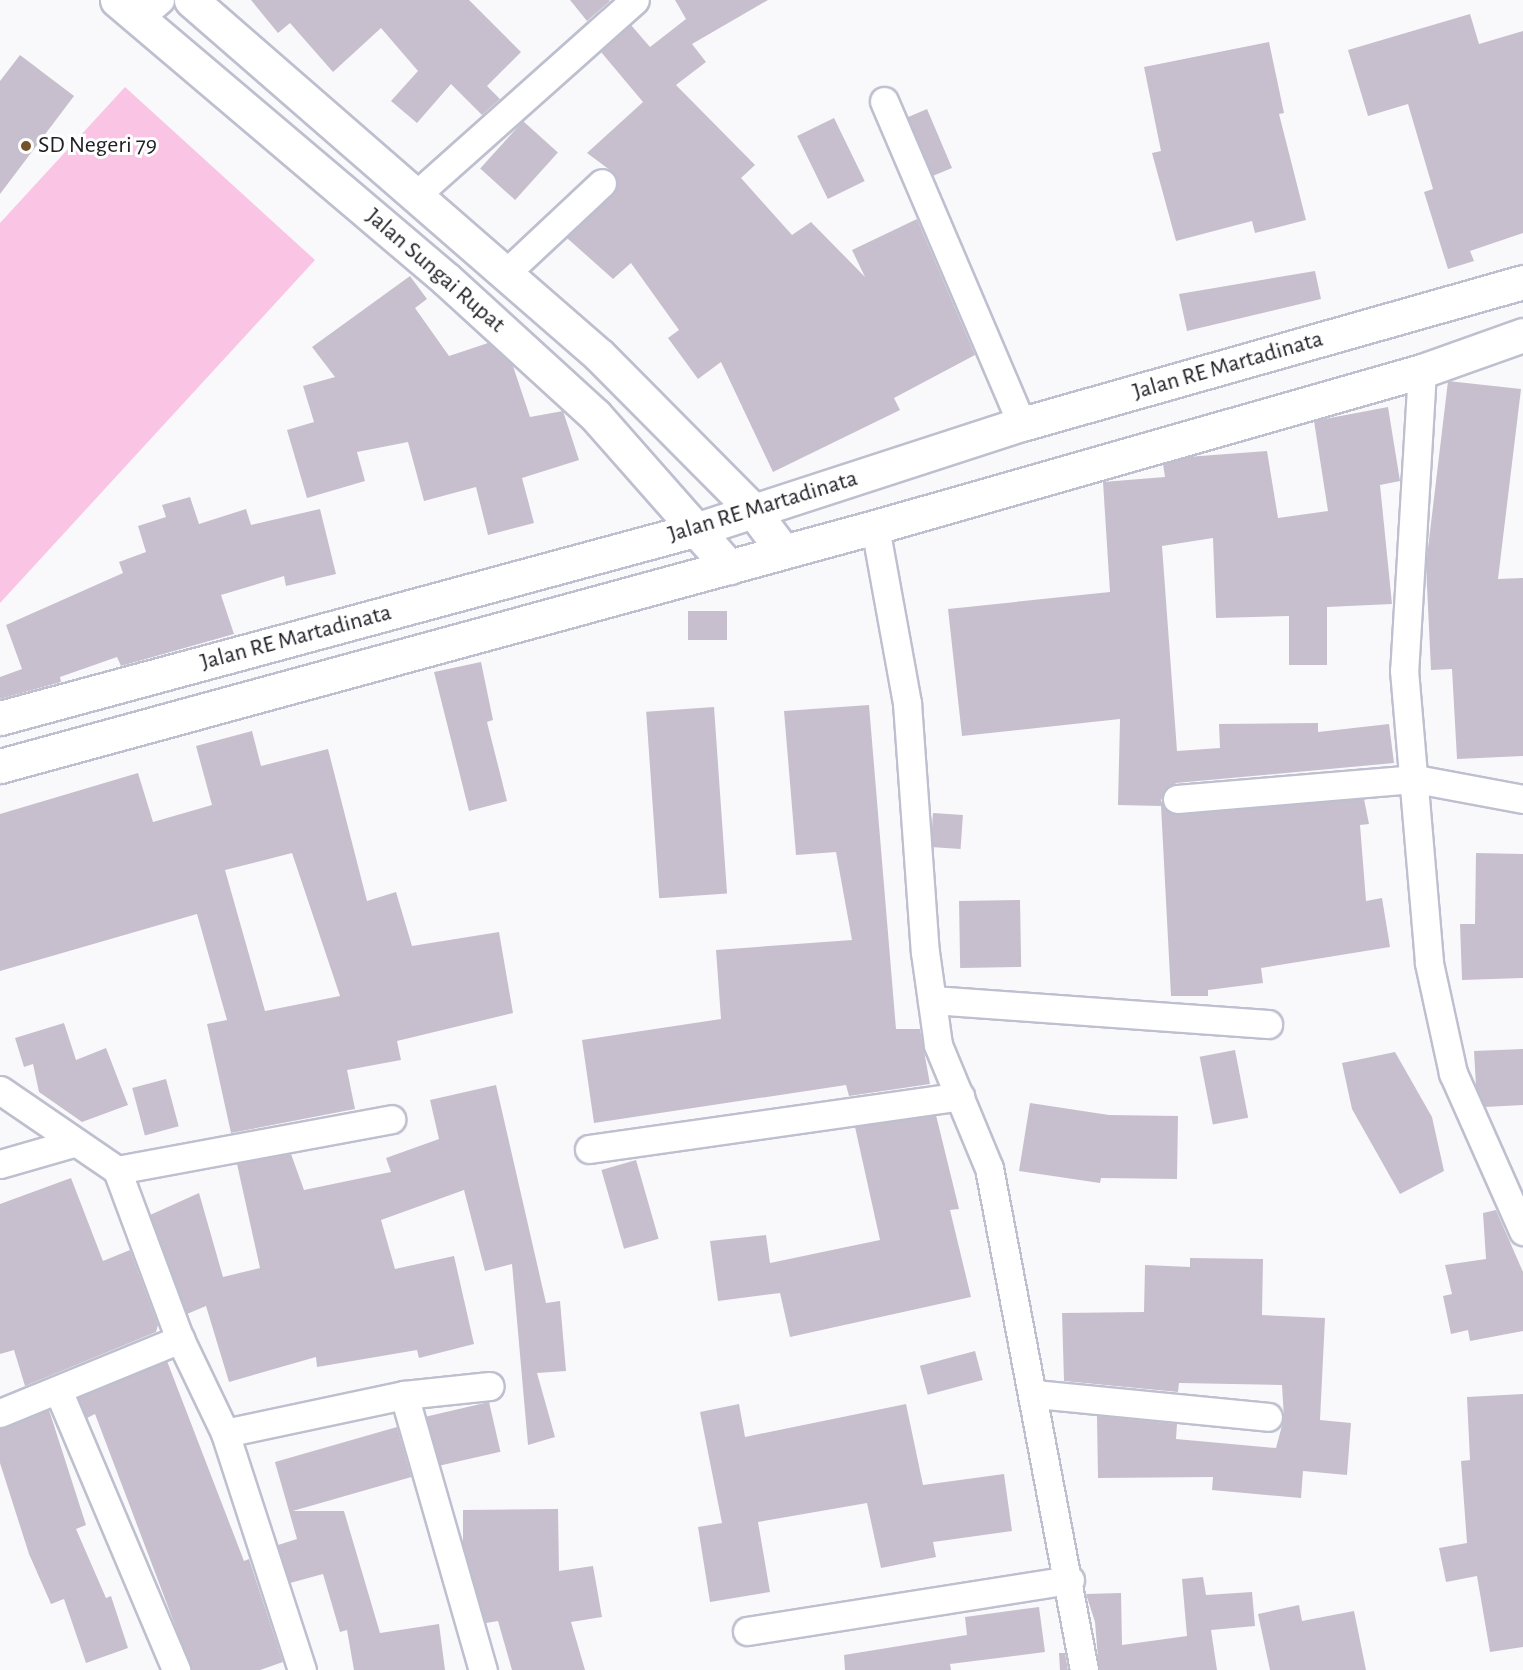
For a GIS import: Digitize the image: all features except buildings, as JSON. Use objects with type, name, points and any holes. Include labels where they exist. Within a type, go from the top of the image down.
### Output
[{"type":"main road","name":"Jalan Sungai Rupat","points":[[191,0],[507,272],[751,508],[783,550]]},
{"type":"main road","name":"Jalan Sungai Rupat","points":[[139,6],[455,287],[595,415],[698,529],[729,567]]},
{"type":"main road","name":"Jalan RE Martadinata","points":[[0,718],[698,529],[751,508],[1022,424],[1523,282]]},
{"type":"main road","name":"Jalan RE Martadinata","points":[[0,766],[729,567],[783,550],[875,527],[1422,371],[1523,335]]},
{"type":"street","points":[[416,195],[635,0]]},
{"type":"street","points":[[884,101],[1022,424]]},
{"type":"street","points":[[507,272],[602,183]]},
{"type":"street","points":[[1422,371],[1404,645],[1429,963],[1453,1073],[1523,1231]]},
{"type":"street","points":[[875,527],[907,703],[932,1000],[938,1045],[989,1168],[1035,1394],[1070,1580],[1084,1670]]},
{"type":"street","points":[[1177,799],[1416,779],[1523,799]]},
{"type":"street","points":[[932,1000],[1268,1024]]},
{"type":"street","points":[[0,1089],[74,1143],[117,1170],[180,1339],[225,1433],[302,1670]]},
{"type":"street","points":[[589,1149],[960,1096]]},
{"type":"street","points":[[117,1170],[392,1119]]},
{"type":"street","points":[[0,1164],[74,1143]]},
{"type":"street","points":[[0,1413],[180,1339]]},
{"type":"street","points":[[225,1433],[404,1395],[490,1386]]},
{"type":"street","points":[[58,1390],[176,1670]]},
{"type":"street","points":[[1035,1394],[1268,1417]]},
{"type":"street","points":[[404,1395],[483,1670]]},
{"type":"street","points":[[747,1631],[1070,1580]]},
{"type":"shaded area","points":[[125,87],[315,260],[0,603],[0,223]]},
{"type":"place","name":"SD Negeri 79","points":[[26,146]]}]
